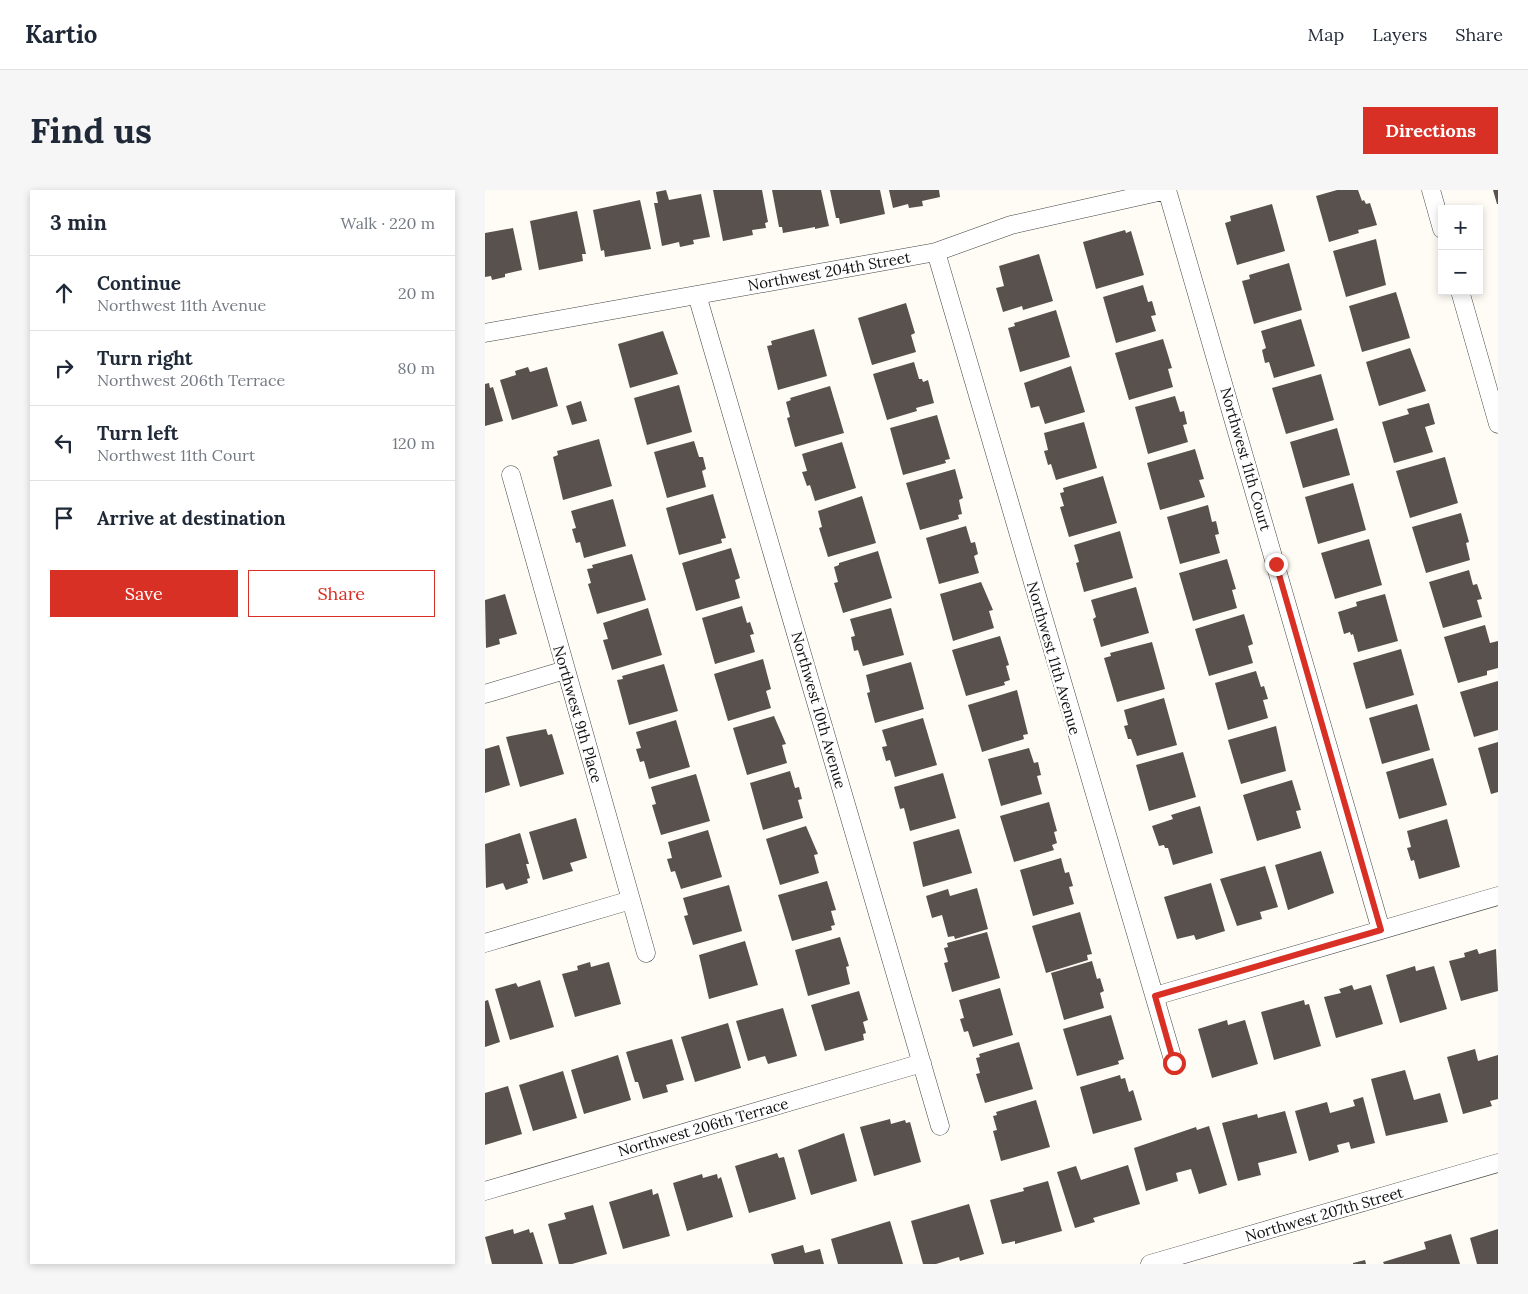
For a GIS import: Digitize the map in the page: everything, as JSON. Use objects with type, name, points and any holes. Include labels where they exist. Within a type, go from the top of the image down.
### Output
[{"type":"street","name":"Northwest 204th Street","points":[[485,333],[936,252],[1011,225],[1167,190]]},
{"type":"street","name":"Northwest 11th Court","points":[[1167,190],[1381,930]]},
{"type":"street","points":[[1431,190],[1438,215]]},
{"type":"street","name":"Northwest 11th Avenue","points":[[936,252],[1174,1063]]},
{"type":"street","name":"Northwest 10th Avenue","points":[[697,295],[922,1062],[939,1126]]},
{"type":"street","points":[[1461,295],[1498,424]]},
{"type":"street","name":"Northwest 9th Place","points":[[511,475],[646,953]]},
{"type":"street","points":[[485,694],[565,670]]},
{"type":"street","points":[[1155,996],[1498,896]]},
{"type":"street","points":[[485,942],[631,900]]},
{"type":"street","name":"Northwest 206th Terrace","points":[[485,1191],[922,1062]]},
{"type":"street","name":"Northwest 207th Street","points":[[1150,1264],[1498,1163]]},
{"type":"building","points":[[666,190],[669,200],[701,194],[710,237],[693,240],[694,244],[680,247],[679,242],[662,246],[654,203],[658,203],[656,192]]},
{"type":"building","points":[[713,190],[762,190],[768,222],[765,223],[766,228],[752,230],[753,235],[723,241]]},
{"type":"building","points":[[772,190],[821,190],[829,226],[783,233],[782,227],[779,227]]},
{"type":"building","points":[[830,190],[880,190],[885,214],[840,224],[839,218],[836,218]]},
{"type":"building","points":[[889,190],[939,190],[940,197],[922,201],[923,206],[909,208],[908,204],[893,208]]},
{"type":"building","points":[[1337,190],[1358,190],[1362,201],[1364,200],[1366,204],[1370,203],[1377,225],[1358,230],[1359,233],[1329,242],[1316,196]]},
{"type":"building","points":[[1493,190],[1498,190],[1498,204],[1497,204]]},
{"type":"building","points":[[640,200],[651,249],[605,257],[604,250],[601,251],[593,210]]},
{"type":"building","points":[[1272,204],[1285,251],[1237,265],[1225,223],[1231,221],[1230,216]]},
{"type":"building","points":[[577,211],[586,254],[582,254],[583,261],[539,270],[530,221]]},
{"type":"building","points":[[513,228],[522,270],[505,274],[505,277],[492,280],[491,276],[485,277],[485,233]]},
{"type":"building","points":[[1125,230],[1126,233],[1131,231],[1144,275],[1096,289],[1083,242]]},
{"type":"building","points":[[1376,239],[1386,285],[1346,297],[1333,251]]},
{"type":"building","points":[[1039,254],[1053,301],[1023,310],[1022,306],[1003,312],[996,288],[1004,286],[999,266]]},
{"type":"building","points":[[1289,263],[1302,310],[1254,324],[1242,281],[1250,279],[1249,275]]},
{"type":"building","points":[[1143,285],[1148,302],[1152,301],[1156,315],[1151,316],[1156,331],[1116,343],[1103,297]]},
{"type":"building","points":[[1396,292],[1410,338],[1362,352],[1349,306]]},
{"type":"building","points":[[906,303],[915,333],[911,335],[916,352],[872,365],[858,318]]},
{"type":"building","points":[[1056,310],[1070,357],[1020,372],[1008,328],[1015,326],[1014,323]]},
{"type":"building","points":[[1301,319],[1315,366],[1274,378],[1269,362],[1265,363],[1262,350],[1266,348],[1261,331]]},
{"type":"building","points":[[814,329],[827,376],[778,390],[767,346],[772,345],[771,341]]},
{"type":"building","points":[[663,331],[678,374],[630,388],[618,344]]},
{"type":"building","points":[[1163,339],[1172,368],[1168,369],[1173,387],[1129,400],[1115,353]]},
{"type":"building","points":[[1410,348],[1426,391],[1379,406],[1366,362]]},
{"type":"building","points":[[914,362],[919,379],[922,379],[923,382],[928,380],[934,403],[916,408],[917,411],[887,420],[873,374]]},
{"type":"building","points":[[1071,366],[1085,412],[1045,424],[1039,406],[1031,408],[1024,383]]},
{"type":"building","points":[[528,367],[530,372],[547,367],[558,406],[512,420],[500,380],[516,375],[515,371]]},
{"type":"building","points":[[1321,374],[1334,420],[1286,434],[1272,388]]},
{"type":"building","points":[[489,383],[490,388],[493,387],[503,421],[485,426],[485,384]]},
{"type":"building","points":[[679,385],[692,432],[647,445],[634,398]]},
{"type":"building","points":[[830,386],[844,433],[795,447],[787,418],[790,417],[786,402],[791,400],[790,398]]},
{"type":"building","points":[[1175,396],[1180,412],[1184,411],[1187,424],[1183,425],[1188,442],[1148,454],[1135,407]]},
{"type":"building","points":[[581,401],[587,421],[572,425],[566,406]]},
{"type":"building","points":[[1429,403],[1435,424],[1425,427],[1433,452],[1394,463],[1382,422],[1409,414],[1407,409]]},
{"type":"building","points":[[937,415],[950,459],[945,460],[946,463],[903,475],[890,428]]},
{"type":"building","points":[[1084,422],[1097,468],[1056,480],[1051,464],[1048,465],[1044,451],[1048,450],[1044,433]]},
{"type":"building","points":[[1337,428],[1350,475],[1303,488],[1290,442]]},
{"type":"building","points":[[599,439],[612,486],[563,500],[553,457],[558,455],[557,451]]},
{"type":"building","points":[[694,441],[699,457],[703,457],[706,469],[702,471],[706,487],[667,498],[654,452]]},
{"type":"building","points":[[842,442],[856,488],[815,501],[810,485],[807,486],[802,472],[807,471],[802,454]]},
{"type":"building","points":[[1195,449],[1204,479],[1199,480],[1205,497],[1160,510],[1147,463]]},
{"type":"building","points":[[1445,457],[1458,503],[1410,518],[1396,471]]},
{"type":"building","points":[[955,469],[963,498],[959,500],[962,514],[958,515],[959,519],[920,530],[906,483]]},
{"type":"building","points":[[1103,476],[1117,523],[1069,537],[1060,507],[1064,506],[1060,493],[1064,492],[1063,488]]},
{"type":"building","points":[[1353,483],[1366,530],[1318,544],[1305,497]]},
{"type":"building","points":[[713,494],[726,538],[721,539],[722,543],[679,555],[666,508]]},
{"type":"building","points":[[862,496],[876,543],[828,557],[819,528],[822,527],[818,511]]},
{"type":"building","points":[[613,499],[626,546],[584,558],[580,542],[576,543],[572,529],[576,528],[571,511]]},
{"type":"building","points":[[1208,505],[1212,522],[1216,521],[1219,534],[1215,535],[1220,553],[1180,564],[1167,517]]},
{"type":"building","points":[[1461,513],[1469,542],[1466,543],[1470,560],[1426,573],[1412,527]]},
{"type":"building","points":[[966,526],[971,543],[975,542],[978,554],[974,556],[979,573],[939,584],[926,538]]},
{"type":"building","points":[[1120,531],[1133,578],[1084,592],[1076,563],[1079,562],[1074,545]]},
{"type":"building","points":[[1369,539],[1382,585],[1335,599],[1321,553]]},
{"type":"building","points":[[731,548],[740,578],[735,580],[740,598],[696,611],[682,563]]},
{"type":"building","points":[[878,551],[892,598],[843,613],[834,583],[838,582],[834,567],[839,565],[839,563]]},
{"type":"building","points":[[632,554],[646,600],[597,614],[588,584],[591,583],[587,569],[593,568],[592,565]]},
{"type":"building","points":[[1227,559],[1236,589],[1232,590],[1237,608],[1193,621],[1179,573]]},
{"type":"building","points":[[1469,570],[1473,585],[1477,584],[1482,599],[1477,600],[1482,617],[1443,628],[1429,582]]},
{"type":"building","points":[[981,582],[993,610],[989,611],[994,628],[953,641],[940,594]]},
{"type":"building","points":[[1136,587],[1149,633],[1101,647],[1093,619],[1096,617],[1091,600]]},
{"type":"building","points":[[505,594],[517,634],[499,639],[500,644],[486,648],[485,600]]},
{"type":"building","points":[[1385,594],[1398,641],[1358,652],[1353,634],[1351,635],[1350,632],[1344,634],[1338,612],[1357,606],[1356,602]]},
{"type":"building","points":[[742,606],[747,623],[750,622],[754,634],[750,635],[755,652],[715,664],[702,618]]},
{"type":"building","points":[[648,608],[662,655],[612,670],[603,640],[608,639],[603,623]]},
{"type":"building","points":[[891,608],[904,655],[863,666],[858,650],[854,651],[851,637],[855,636],[850,619]]},
{"type":"building","points":[[1244,614],[1253,644],[1248,646],[1253,663],[1209,676],[1195,629]]},
{"type":"building","points":[[1485,625],[1490,643],[1498,641],[1498,668],[1487,671],[1487,675],[1458,683],[1444,637]]},
{"type":"building","points":[[1000,636],[1009,665],[1006,666],[1010,680],[1004,682],[1005,685],[966,696],[952,650]]},
{"type":"building","points":[[1152,642],[1165,689],[1117,702],[1104,658],[1111,656],[1110,653]]},
{"type":"building","points":[[1401,649],[1414,695],[1366,709],[1353,663]]},
{"type":"building","points":[[763,659],[771,689],[766,691],[771,708],[728,721],[714,674]]},
{"type":"building","points":[[911,662],[924,709],[875,723],[867,693],[870,692],[866,675]]},
{"type":"building","points":[[664,664],[678,711],[629,725],[617,680],[623,679],[622,676]]},
{"type":"building","points":[[1256,671],[1261,687],[1264,686],[1268,699],[1263,700],[1268,718],[1228,730],[1215,683]]},
{"type":"building","points":[[1498,681],[1498,730],[1474,737],[1460,692]]},
{"type":"building","points":[[1017,690],[1028,734],[1023,735],[1024,739],[982,752],[968,705]]},
{"type":"building","points":[[1164,698],[1177,745],[1137,756],[1124,726],[1128,725],[1124,710]]},
{"type":"building","points":[[1417,704],[1430,750],[1382,764],[1369,718]]},
{"type":"building","points":[[774,716],[786,744],[782,745],[787,763],[747,775],[733,728]]},
{"type":"building","points":[[923,718],[937,765],[895,777],[890,760],[886,761],[882,747],[887,746],[882,730]]},
{"type":"building","points":[[676,720],[690,767],[649,779],[644,761],[640,762],[636,749],[641,748],[636,732]]},
{"type":"building","points":[[1276,726],[1286,771],[1241,784],[1228,740]]},
{"type":"building","points":[[546,729],[548,735],[552,734],[564,774],[520,787],[506,737]]},
{"type":"building","points":[[1498,742],[1498,792],[1491,794],[1478,748]]},
{"type":"building","points":[[499,745],[510,785],[485,793],[485,749]]},
{"type":"building","points":[[1029,748],[1034,763],[1038,762],[1041,775],[1037,776],[1042,794],[1001,806],[988,759]]},
{"type":"building","points":[[1183,752],[1196,797],[1149,811],[1136,765]]},
{"type":"building","points":[[1433,758],[1447,805],[1399,819],[1386,772]]},
{"type":"building","points":[[790,771],[795,788],[799,787],[802,799],[798,800],[803,818],[763,830],[750,783]]},
{"type":"building","points":[[943,773],[956,818],[910,831],[904,808],[900,809],[894,787]]},
{"type":"building","points":[[696,774],[710,821],[661,835],[652,805],[656,804],[651,787]]},
{"type":"building","points":[[1292,780],[1301,810],[1296,811],[1301,828],[1257,841],[1243,795]]},
{"type":"building","points":[[1049,802],[1057,831],[1054,832],[1057,843],[1052,845],[1054,850],[1014,862],[1000,816]]},
{"type":"building","points":[[1200,806],[1213,853],[1173,865],[1168,848],[1165,848],[1164,845],[1159,846],[1152,826],[1173,819],[1171,815]]},
{"type":"building","points":[[576,818],[587,858],[570,863],[573,871],[543,880],[529,832]]},
{"type":"building","points":[[1447,819],[1460,867],[1419,879],[1414,860],[1411,861],[1407,848],[1411,847],[1407,831]]},
{"type":"building","points":[[806,826],[818,854],[814,855],[819,873],[780,885],[766,839]]},
{"type":"building","points":[[959,829],[972,873],[923,887],[913,842]]},
{"type":"building","points":[[708,830],[722,877],[681,889],[675,871],[671,872],[667,859],[672,858],[668,842]]},
{"type":"building","points":[[520,833],[529,864],[526,864],[530,878],[527,879],[528,883],[506,890],[503,883],[486,888],[485,844]]},
{"type":"building","points":[[1321,851],[1334,893],[1288,910],[1275,865]]},
{"type":"building","points":[[1061,858],[1065,873],[1069,872],[1073,886],[1069,887],[1074,904],[1033,916],[1020,870]]},
{"type":"building","points":[[1265,866],[1278,907],[1260,912],[1262,919],[1237,926],[1220,879]]},
{"type":"building","points":[[827,881],[836,910],[831,911],[835,925],[831,926],[832,930],[792,941],[778,895]]},
{"type":"building","points":[[1211,883],[1225,931],[1196,940],[1194,935],[1177,939],[1164,897]]},
{"type":"building","points":[[729,885],[742,931],[693,945],[684,916],[688,915],[683,898]]},
{"type":"building","points":[[977,888],[988,929],[955,939],[954,936],[948,937],[942,915],[932,918],[926,896],[948,889],[950,896]]},
{"type":"building","points":[[1080,912],[1092,954],[1087,955],[1088,960],[1046,973],[1032,926]]},
{"type":"building","points":[[987,932],[1000,978],[952,992],[944,963],[948,962],[944,948],[948,947],[947,943]]},
{"type":"building","points":[[840,937],[849,966],[846,967],[850,984],[808,996],[795,950]]},
{"type":"building","points":[[745,941],[758,985],[709,999],[699,955]]},
{"type":"building","points":[[1477,949],[1479,954],[1496,949],[1498,991],[1461,1001],[1449,961],[1465,957],[1464,953]]},
{"type":"building","points":[[1092,961],[1097,979],[1100,978],[1104,991],[1100,993],[1104,1008],[1064,1020],[1051,973]]},
{"type":"building","points":[[590,962],[591,967],[609,962],[621,1004],[575,1017],[562,974],[578,970],[577,966]]},
{"type":"building","points":[[1415,966],[1416,971],[1434,966],[1447,1009],[1400,1023],[1386,975]]},
{"type":"building","points":[[540,980],[554,1027],[510,1040],[495,989],[516,983],[518,987]]},
{"type":"building","points":[[1352,985],[1354,990],[1371,985],[1383,1024],[1336,1038],[1324,997],[1341,993],[1339,989]]},
{"type":"building","points":[[1000,988],[1013,1035],[973,1047],[968,1031],[964,1032],[960,1019],[964,1018],[959,1000]]},
{"type":"building","points":[[859,991],[868,1020],[863,1022],[866,1033],[863,1034],[864,1040],[825,1051],[811,1005]]},
{"type":"building","points":[[488,1000],[500,1042],[485,1047],[485,1001]]},
{"type":"building","points":[[1304,1000],[1305,1005],[1309,1004],[1321,1046],[1274,1060],[1261,1012]]},
{"type":"building","points":[[783,1008],[797,1056],[768,1064],[765,1056],[748,1061],[736,1021]]},
{"type":"building","points":[[1111,1015],[1124,1059],[1118,1061],[1119,1064],[1077,1076],[1063,1029]]},
{"type":"building","points":[[1227,1020],[1228,1025],[1245,1020],[1258,1064],[1212,1078],[1198,1029]]},
{"type":"building","points":[[728,1023],[741,1068],[695,1082],[681,1037]]},
{"type":"building","points":[[672,1039],[684,1080],[666,1085],[668,1092],[643,1099],[638,1082],[635,1082],[626,1052]]},
{"type":"building","points":[[1019,1042],[1033,1089],[985,1103],[976,1074],[980,1073],[976,1058],[980,1057],[979,1054]]},
{"type":"building","points":[[1475,1049],[1478,1061],[1498,1055],[1498,1099],[1490,1101],[1492,1106],[1463,1114],[1447,1057]]},
{"type":"building","points":[[618,1055],[631,1100],[584,1114],[571,1070]]},
{"type":"building","points":[[1405,1070],[1414,1100],[1440,1093],[1448,1122],[1386,1136],[1371,1079]]},
{"type":"building","points":[[563,1071],[577,1118],[533,1131],[519,1085]]},
{"type":"building","points":[[1120,1075],[1121,1079],[1125,1078],[1129,1092],[1133,1090],[1142,1120],[1093,1134],[1080,1087]]},
{"type":"building","points":[[508,1086],[522,1134],[485,1145],[485,1093]]},
{"type":"building","points":[[1363,1097],[1375,1143],[1351,1149],[1349,1142],[1337,1145],[1339,1152],[1309,1161],[1295,1111],[1327,1102],[1330,1113],[1355,1106],[1353,1100]]},
{"type":"building","points":[[1036,1100],[1050,1147],[1001,1161],[993,1131],[997,1130],[993,1116],[997,1115],[996,1112]]},
{"type":"building","points":[[1285,1111],[1297,1153],[1258,1163],[1261,1175],[1238,1181],[1222,1123],[1257,1114],[1258,1118]]},
{"type":"building","points":[[890,1119],[891,1124],[905,1120],[906,1123],[910,1122],[921,1162],[874,1176],[860,1127]]},
{"type":"building","points":[[1209,1126],[1227,1185],[1199,1194],[1191,1169],[1176,1173],[1178,1181],[1146,1191],[1134,1148],[1196,1127],[1197,1130]]},
{"type":"building","points":[[844,1133],[857,1181],[811,1195],[798,1150]]},
{"type":"building","points":[[777,1153],[779,1158],[784,1157],[796,1199],[749,1213],[735,1166]]},
{"type":"building","points":[[1128,1165],[1140,1204],[1093,1218],[1095,1222],[1075,1228],[1057,1172],[1076,1166],[1081,1180]]},
{"type":"building","points":[[702,1174],[703,1178],[717,1174],[718,1179],[721,1177],[733,1217],[687,1231],[673,1183]]},
{"type":"building","points":[[1048,1181],[1062,1231],[1015,1244],[1015,1241],[1002,1244],[990,1200],[1024,1191],[1023,1188]]},
{"type":"building","points":[[652,1189],[653,1195],[658,1193],[670,1236],[623,1249],[609,1202]]},
{"type":"building","points":[[969,1204],[984,1254],[960,1261],[959,1257],[936,1264],[923,1264],[911,1221]]},
{"type":"building","points":[[593,1205],[607,1254],[572,1264],[559,1264],[548,1224],[566,1219],[564,1213]]},
{"type":"building","points":[[890,1221],[903,1264],[838,1264],[831,1239]]},
{"type":"building","points":[[513,1229],[514,1234],[529,1229],[530,1233],[533,1232],[543,1264],[492,1264],[485,1237]]},
{"type":"building","points":[[1498,1229],[1498,1264],[1477,1264],[1470,1238]]},
{"type":"building","points":[[1451,1234],[1460,1264],[1384,1264],[1383,1262],[1426,1249],[1424,1242]]},
{"type":"building","points":[[803,1245],[805,1253],[820,1249],[824,1264],[774,1264],[771,1254]]},
{"type":"building","points":[[1365,1260],[1366,1264],[1353,1264],[1353,1263]]},
{"type":"route","points":[[1174,1063],[1155,996],[1381,930],[1276,564]]}]
